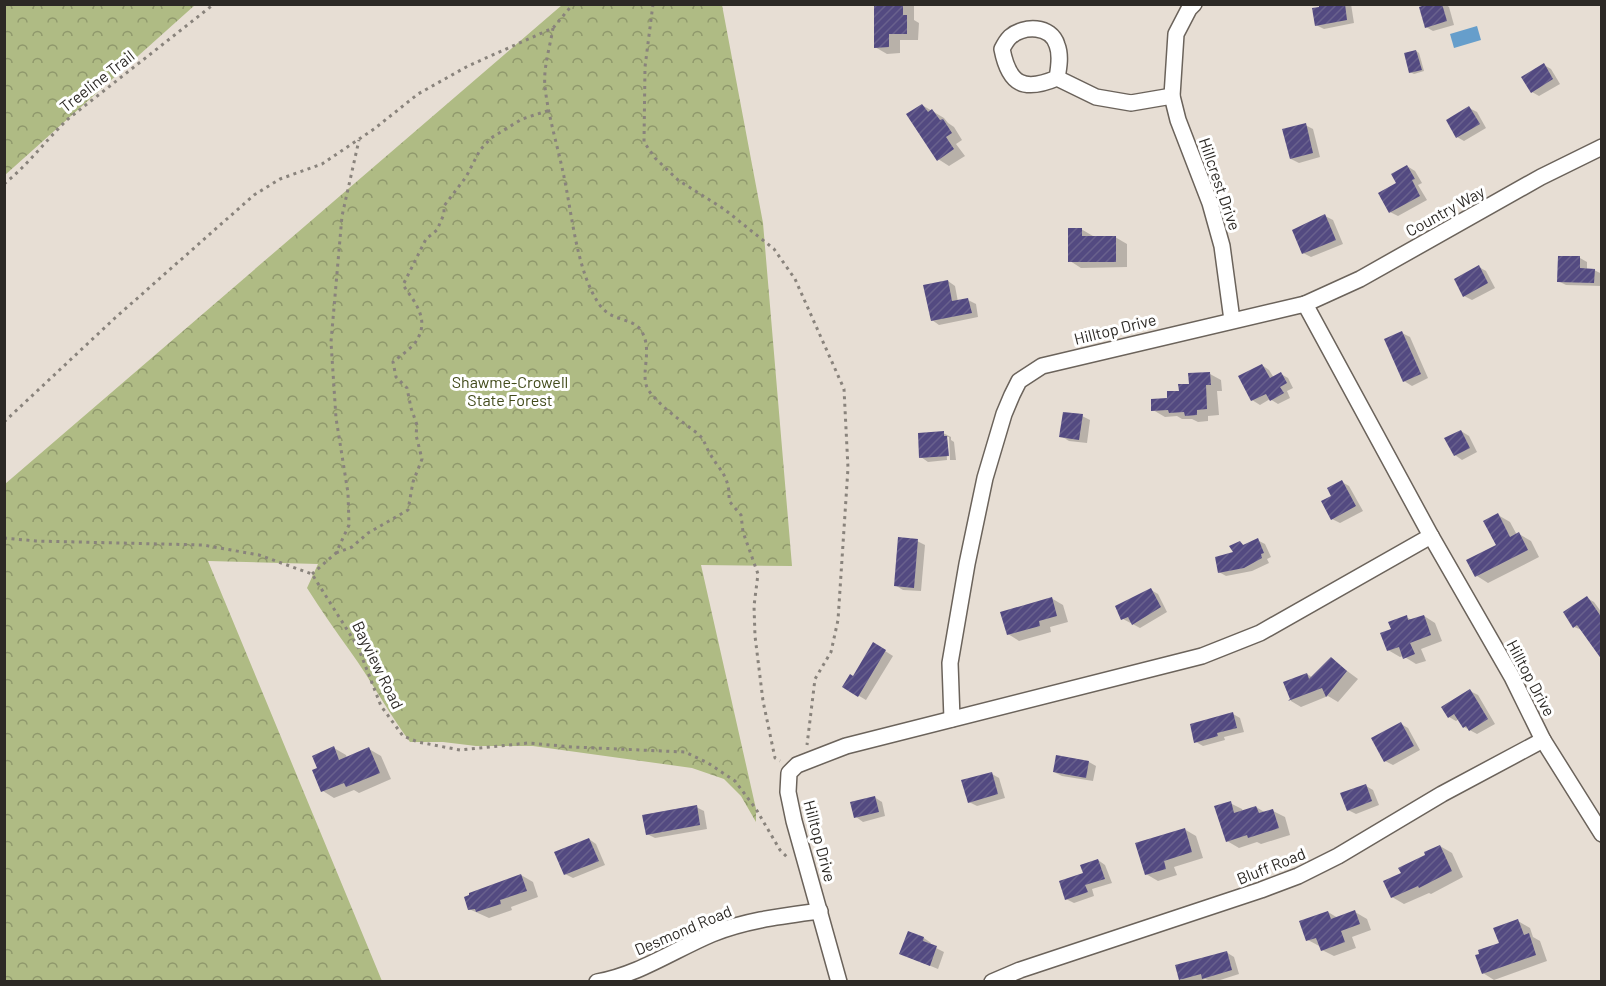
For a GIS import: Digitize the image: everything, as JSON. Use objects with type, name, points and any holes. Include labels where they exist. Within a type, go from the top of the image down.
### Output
[{"type":"street","name":"Hillcrest Drive","points":[[1194,4],[1176,34],[1172,96],[1178,120],[1210,203],[1222,246],[1232,320]]},
{"type":"street","points":[[1058,78],[1096,97],[1131,103],[1172,96]]},
{"type":"street","name":"Country Way","points":[[1305,304],[1360,279],[1541,177],[1599,154]]},
{"type":"street","name":"Hilltop Drive","points":[[952,719],[950,663],[967,564],[988,467],[1004,414],[1019,381],[1042,366],[1305,304],[1431,536],[1512,677],[1543,740],[1602,834]]},
{"type":"street","points":[[799,765],[846,746],[1202,656],[1260,633],[1431,536]]},
{"type":"street","name":"Bluff Road","points":[[992,981],[1298,876],[1338,856],[1442,794],[1543,740]]},
{"type":"street","name":"Hilltop Drive","points":[[799,765],[789,773],[788,792],[839,981]]},
{"type":"street","name":"Desmond Road","points":[[597,981],[607,980],[652,963],[713,934],[750,921],[820,911]]},
{"type":"path","name":"Treeline Trail","points":[[4,184],[22,170],[50,136],[68,119],[214,4]]},
{"type":"path","points":[[4,422],[254,195],[280,179],[322,165],[359,140],[418,94],[468,66],[553,28],[573,4]]},
{"type":"path","points":[[553,28],[545,86],[581,267],[598,303],[608,315],[631,323],[640,329],[646,346],[648,361],[645,375],[648,389],[668,411],[706,443],[726,479],[729,501],[741,515],[746,544],[758,574],[753,606],[755,636],[763,701],[775,758],[799,765],[815,679],[831,652],[838,620],[848,468],[844,389],[795,279],[774,249],[724,209],[678,180],[655,158],[644,142],[645,67],[653,4]]},
{"type":"path","points":[[4,538],[36,542],[203,544],[259,555],[312,574],[336,553],[352,547],[368,533],[408,510],[413,482],[422,459],[416,435],[417,425],[407,388],[396,377],[393,362],[418,339],[423,319],[417,305],[403,285],[426,239],[437,230],[444,214],[444,206],[466,177],[480,150],[491,138],[522,118],[550,110]]},
{"type":"path","points":[[336,553],[349,525],[348,493],[336,418],[331,342],[342,216],[359,140]]},
{"type":"path","name":"Bayview Road","points":[[312,574],[358,647],[381,706],[403,736],[418,742],[460,750],[528,743],[685,752],[708,763],[735,782],[756,809],[780,850],[792,862],[807,866]]},
{"type":"green space","points":[[5,4],[195,4],[195,5],[5,175]]},
{"type":"green space","name":"Shawme-Crowell State Forest","points":[[562,5],[722,5],[763,223],[792,566],[701,565],[756,809],[756,822],[741,796],[724,779],[692,768],[533,746],[476,746],[443,742],[410,742],[307,588],[318,564],[208,561],[382,981],[5,981],[5,484]]},
{"type":"water","points":[[1477,26],[1481,40],[1454,48],[1450,34]]},
{"type":"building","points":[[874,4],[903,4],[903,15],[907,15],[907,34],[889,34],[889,47],[874,48]]},
{"type":"building","points":[[1319,4],[1345,4],[1347,20],[1315,26],[1312,8],[1319,7]]},
{"type":"building","points":[[1428,4],[1442,4],[1447,21],[1425,28],[1419,7]]},
{"type":"building","points":[[1416,50],[1422,70],[1409,73],[1404,53]]},
{"type":"building","points":[[1544,63],[1553,79],[1531,93],[1521,77]]},
{"type":"building","points":[[922,104],[928,112],[932,109],[940,120],[943,119],[952,133],[946,137],[954,149],[937,161],[906,114]]},
{"type":"building","points":[[1469,106],[1480,124],[1456,138],[1446,120]]},
{"type":"building","points":[[1306,123],[1313,153],[1290,159],[1282,129]]},
{"type":"building","points":[[1407,165],[1415,179],[1412,180],[1420,196],[1389,213],[1378,193],[1396,183],[1391,174]]},
{"type":"building","points":[[1325,214],[1336,240],[1302,254],[1292,230]]},
{"type":"building","points":[[1068,228],[1082,228],[1082,236],[1116,236],[1116,262],[1068,262]]},
{"type":"building","points":[[1558,256],[1580,256],[1580,268],[1595,269],[1594,283],[1557,282]]},
{"type":"building","points":[[1479,265],[1488,283],[1463,297],[1454,279]]},
{"type":"building","points":[[948,280],[952,301],[968,298],[972,313],[931,321],[923,285]]},
{"type":"building","points":[[1402,331],[1421,374],[1403,382],[1384,339]]},
{"type":"building","points":[[1262,364],[1270,378],[1281,372],[1287,383],[1280,387],[1284,393],[1270,401],[1266,394],[1251,401],[1238,376]]},
{"type":"building","points":[[1210,372],[1211,385],[1206,385],[1207,409],[1197,410],[1197,415],[1185,416],[1184,412],[1151,411],[1151,399],[1167,398],[1167,391],[1179,391],[1178,384],[1189,384],[1188,373]]},
{"type":"building","points":[[1063,412],[1083,414],[1079,440],[1059,437]]},
{"type":"building","points":[[1461,430],[1470,448],[1454,456],[1444,438]]},
{"type":"building","points":[[944,431],[944,436],[947,436],[949,456],[919,458],[918,433]]},
{"type":"building","points":[[1342,480],[1356,506],[1331,520],[1321,501],[1331,496],[1327,488]]},
{"type":"building","points":[[1498,513],[1510,537],[1519,532],[1528,550],[1475,577],[1466,560],[1496,545],[1483,521]]},
{"type":"building","points":[[898,537],[918,539],[914,588],[894,586]]},
{"type":"building","points":[[1258,538],[1264,553],[1261,554],[1262,558],[1244,568],[1218,573],[1215,557],[1233,552],[1229,546],[1240,541],[1243,545]]},
{"type":"building","points":[[1151,588],[1161,607],[1132,625],[1128,617],[1121,620],[1115,606]]},
{"type":"building","points":[[1587,596],[1602,618],[1602,660],[1577,625],[1573,628],[1563,612]]},
{"type":"building","points":[[1052,597],[1057,616],[1039,621],[1040,626],[1007,635],[1000,612]]},
{"type":"building","points":[[1407,615],[1408,620],[1424,615],[1431,635],[1410,643],[1415,654],[1403,659],[1399,647],[1387,651],[1380,633],[1391,629],[1388,622]]},
{"type":"building","points":[[873,642],[886,650],[858,697],[842,687],[850,674],[853,676]]},
{"type":"building","points":[[1331,657],[1347,671],[1326,697],[1322,688],[1288,701],[1290,699],[1283,682],[1307,673],[1309,679]]},
{"type":"building","points":[[1470,689],[1488,719],[1469,731],[1466,726],[1463,728],[1454,714],[1448,718],[1441,707]]},
{"type":"building","points":[[1233,712],[1237,728],[1217,733],[1218,736],[1194,743],[1190,724]]},
{"type":"building","points":[[1401,722],[1414,746],[1384,762],[1371,738]]},
{"type":"building","points":[[334,746],[339,760],[369,747],[380,773],[346,787],[344,783],[321,792],[312,770],[317,768],[312,756]]},
{"type":"building","points":[[1056,755],[1089,761],[1086,778],[1053,772]]},
{"type":"building","points":[[992,772],[998,794],[968,803],[961,780]]},
{"type":"building","points":[[1366,784],[1372,801],[1347,811],[1340,793]]},
{"type":"building","points":[[875,796],[879,812],[854,818],[850,802]]},
{"type":"building","points":[[1231,801],[1234,813],[1256,806],[1259,813],[1273,809],[1279,828],[1226,842],[1214,806]]},
{"type":"building","points":[[697,805],[700,825],[646,835],[642,815]]},
{"type":"building","points":[[1185,828],[1192,852],[1164,861],[1166,869],[1145,875],[1135,843]]},
{"type":"building","points":[[589,838],[599,861],[564,875],[554,852]]},
{"type":"building","points":[[1440,845],[1452,871],[1419,888],[1418,886],[1391,898],[1383,881],[1401,873],[1398,868]]},
{"type":"building","points":[[1098,859],[1105,879],[1085,885],[1088,892],[1065,900],[1059,881],[1083,873],[1080,865]]},
{"type":"building","points":[[521,874],[527,891],[500,900],[501,904],[476,912],[475,909],[468,910],[464,897],[469,893]]},
{"type":"building","points":[[1355,910],[1360,924],[1341,931],[1345,942],[1321,951],[1316,938],[1306,941],[1299,921],[1328,911],[1331,919]]},
{"type":"building","points":[[1518,919],[1524,935],[1529,933],[1536,955],[1482,974],[1475,955],[1479,954],[1478,950],[1499,943],[1493,928]]},
{"type":"building","points":[[908,931],[924,937],[923,941],[937,946],[930,966],[899,954]]},
{"type":"building","points":[[1227,951],[1232,970],[1202,979],[1201,974],[1179,980],[1175,965]]}]
